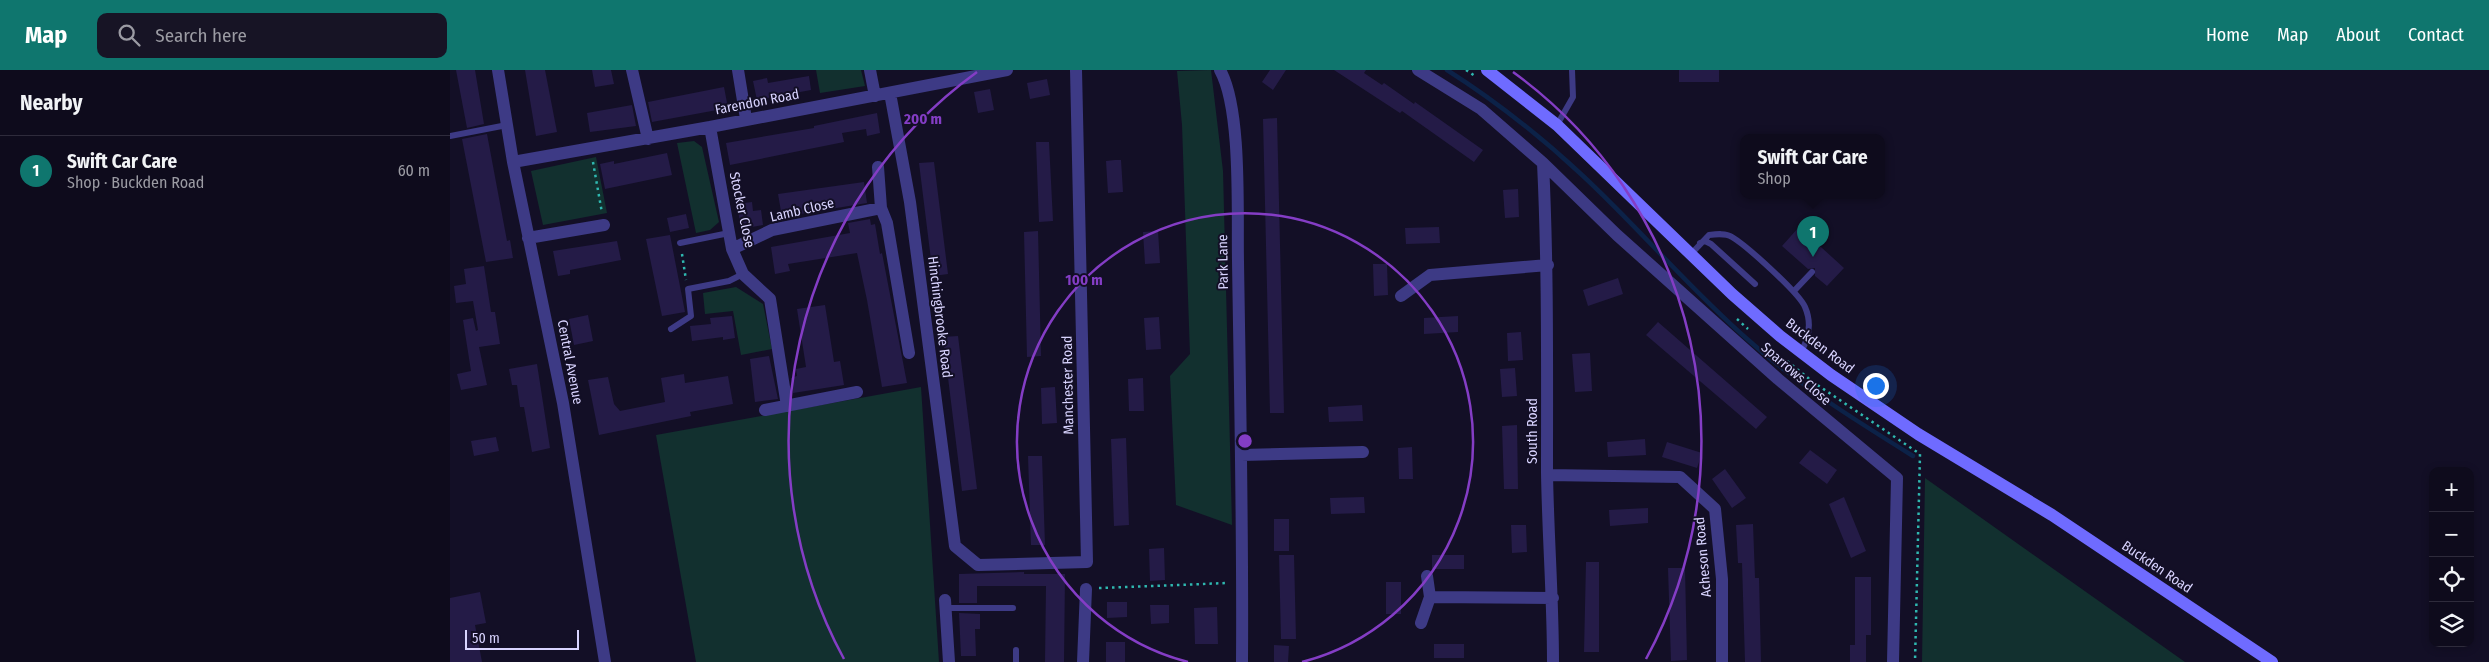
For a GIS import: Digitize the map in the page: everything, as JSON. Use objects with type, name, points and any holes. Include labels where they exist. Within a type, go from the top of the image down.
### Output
[{"type":"main road","name":"Buckden Road","points":[[1488,70],[1557,125],[1732,294],[1801,352],[1918,434],[2052,515],[2272,662]]},
{"type":"street","name":"Central Avenue","points":[[498,70],[513,162],[563,403],[605,662]]},
{"type":"street","points":[[632,70],[648,138]]},
{"type":"street","points":[[738,70],[746,119]]},
{"type":"street","points":[[870,70],[875,96]]},
{"type":"street","name":"Farendon Road","points":[[513,162],[710,127],[1007,70]]},
{"type":"street","name":"Manchester Road","points":[[955,546],[978,565],[1087,562],[1076,70]]},
{"type":"street","name":"Park Lane","points":[[1220,70],[1227,82],[1236,146],[1242,662]]},
{"type":"street","points":[[1418,70],[1481,109],[1543,163]]},
{"type":"street","name":"Hinchingbrooke Road","points":[[890,93],[910,202],[955,546]]},
{"type":"street","name":"Stocker Close","points":[[710,127],[732,248],[743,274],[770,299],[787,406]]},
{"type":"street","name":"South Road","points":[[1543,163],[1548,265],[1547,476],[1553,598],[1553,662]]},
{"type":"street","name":"Sparrows Close","points":[[1543,163],[1617,234],[1778,380],[1897,478],[1893,662]]},
{"type":"street","points":[[878,167],[881,208],[887,223],[909,354]]},
{"type":"street","name":"Lamb Close","points":[[732,248],[772,230],[881,208]]},
{"type":"street","points":[[528,238],[604,225]]},
{"type":"street","points":[[1401,296],[1430,275],[1548,265]]},
{"type":"street","points":[[766,410],[857,392]]},
{"type":"street","points":[[1241,455],[1363,452]]},
{"type":"street","name":"Acheson Road","points":[[1547,476],[1680,477],[1715,509],[1722,578],[1722,662]]},
{"type":"street","points":[[1421,623],[1430,597],[1427,576]]},
{"type":"street","points":[[1083,662],[1086,589]]},
{"type":"street","points":[[1430,597],[1553,598]]},
{"type":"street","points":[[945,604],[950,662]]},
{"type":"lane","points":[[1557,125],[1573,97],[1572,70]]},
{"type":"lane","points":[[450,136],[507,126]]},
{"type":"lane","points":[[680,244],[729,234]]},
{"type":"lane","points":[[1691,254],[1709,234],[1731,236],[1794,291],[1805,307],[1809,323],[1809,338],[1801,352]]},
{"type":"lane","points":[[1700,243],[1705,241],[1711,244],[1755,284]]},
{"type":"lane","points":[[1794,291],[1812,272]]},
{"type":"lane","points":[[671,329],[691,316],[688,289],[729,281],[743,274]]},
{"type":"lane","points":[[945,604],[1014,608]]},
{"type":"lane","points":[[1016,650],[1016,662]]},
{"type":"path","points":[[590,148],[604,225]]},
{"type":"path","points":[[680,244],[688,289]]},
{"type":"path","points":[[1910,447],[1920,454],[1915,662]]},
{"type":"path","points":[[1086,589],[1242,582]]},
{"type":"green space","points":[[816,70],[861,70],[865,86],[820,93]]},
{"type":"green space","points":[[1211,70],[1223,171],[1232,525],[1176,505],[1170,376],[1190,354],[1182,125],[1177,71]]},
{"type":"green space","points":[[694,141],[702,147],[719,222],[710,230],[696,233],[677,143]]},
{"type":"green space","points":[[596,157],[607,213],[543,225],[531,171]]},
{"type":"green space","points":[[736,287],[763,304],[772,349],[741,355],[733,311],[705,314],[703,293]]},
{"type":"green space","points":[[921,387],[939,662],[696,662],[656,435]]},
{"type":"green space","points":[[1925,478],[2185,662],[1922,662]]},
{"type":"building","points":[[456,70],[475,70],[484,124],[467,128]]},
{"type":"building","points":[[525,70],[545,70],[557,132],[536,136]]},
{"type":"building","points":[[592,70],[611,70],[614,84],[595,87]]},
{"type":"building","points":[[1270,70],[1286,70],[1273,90],[1262,82]]},
{"type":"building","points":[[1334,70],[1366,70],[1364,73],[1382,85],[1384,83],[1414,104],[1415,102],[1483,150],[1474,162],[1402,111],[1400,113]]},
{"type":"building","points":[[1679,70],[1719,70],[1719,82],[1679,82]]},
{"type":"building","points":[[809,76],[811,90],[757,100],[753,81],[767,78],[768,83]]},
{"type":"building","points":[[1047,79],[1050,95],[1030,99],[1027,83]]},
{"type":"building","points":[[724,87],[728,108],[652,122],[648,102]]},
{"type":"building","points":[[990,89],[994,110],[978,113],[974,92]]},
{"type":"building","points":[[632,105],[636,126],[590,132],[587,113]]},
{"type":"building","points":[[877,113],[880,133],[867,136],[866,129],[842,133],[844,142],[730,165],[726,143],[814,128],[814,126]]},
{"type":"building","points":[[1277,118],[1284,413],[1270,413],[1263,119]]},
{"type":"building","points":[[487,134],[507,241],[510,240],[513,258],[486,262],[462,139]]},
{"type":"building","points":[[1036,142],[1049,142],[1053,221],[1039,222]]},
{"type":"building","points":[[667,153],[672,175],[605,189],[600,164],[614,161],[614,164]]},
{"type":"building","points":[[1121,160],[1123,192],[1108,193],[1106,161]]},
{"type":"building","points":[[934,162],[948,274],[933,276],[919,163]]},
{"type":"building","points":[[864,182],[867,203],[782,217],[778,194]]},
{"type":"building","points":[[1518,189],[1519,217],[1505,218],[1503,190]]},
{"type":"building","points":[[752,202],[753,211],[761,210],[763,225],[741,229],[737,204]]},
{"type":"building","points":[[686,214],[689,228],[670,232],[667,218]]},
{"type":"building","points":[[870,219],[871,225],[875,224],[880,254],[882,253],[907,383],[882,387],[857,253],[788,264],[790,271],[775,274],[771,247],[850,233],[848,223]]},
{"type":"building","points":[[1439,227],[1440,243],[1406,244],[1405,228]]},
{"type":"building","points":[[1799,227],[1844,268],[1827,286],[1815,276],[1815,268],[1808,269],[1782,246]]},
{"type":"building","points":[[1038,231],[1041,356],[1027,357],[1024,232]]},
{"type":"building","points":[[1158,231],[1160,263],[1145,264],[1143,232]]},
{"type":"building","points":[[670,235],[685,312],[662,316],[646,239]]},
{"type":"building","points":[[617,241],[621,260],[570,270],[570,274],[558,276],[553,251]]},
{"type":"building","points":[[1373,264],[1387,264],[1388,295],[1374,296]]},
{"type":"building","points":[[484,266],[491,312],[495,312],[500,344],[479,347],[487,385],[461,390],[457,374],[471,371],[463,320],[473,318],[476,331],[478,330],[473,301],[456,303],[454,286],[466,284],[464,269]]},
{"type":"building","points":[[1618,278],[1623,294],[1588,306],[1583,290]]},
{"type":"building","points":[[825,305],[834,362],[840,361],[844,385],[793,393],[791,378],[797,376],[796,369],[806,367],[797,309]]},
{"type":"building","points":[[588,315],[593,341],[574,345],[569,319]]},
{"type":"building","points":[[732,316],[735,338],[723,340],[723,337],[692,341],[690,326],[711,324],[710,318]]},
{"type":"building","points":[[1458,316],[1458,332],[1424,334],[1424,318]]},
{"type":"building","points":[[1159,317],[1161,349],[1146,350],[1144,318]]},
{"type":"building","points":[[1658,322],[1767,417],[1756,429],[1646,335]]},
{"type":"building","points":[[1521,332],[1523,360],[1508,361],[1507,333]]},
{"type":"building","points":[[958,336],[977,489],[962,491],[943,337]]},
{"type":"building","points":[[1590,353],[1592,391],[1575,392],[1572,354]]},
{"type":"building","points":[[769,356],[778,399],[755,402],[750,359]]},
{"type":"building","points":[[537,364],[550,448],[532,452],[524,407],[520,407],[517,385],[512,385],[509,369]]},
{"type":"building","points":[[1515,368],[1517,396],[1502,397],[1500,369]]},
{"type":"building","points":[[684,374],[685,383],[728,376],[733,404],[690,412],[691,416],[599,435],[588,380],[608,377],[614,404],[620,411],[665,402],[661,378]]},
{"type":"building","points":[[1143,378],[1144,411],[1129,411],[1128,379]]},
{"type":"building","points":[[1055,387],[1057,423],[1042,424],[1041,388]]},
{"type":"building","points":[[1362,405],[1363,421],[1329,422],[1328,407]]},
{"type":"building","points":[[1517,425],[1518,489],[1504,489],[1502,426]]},
{"type":"building","points":[[496,437],[499,451],[474,456],[471,441]]},
{"type":"building","points":[[1126,438],[1129,525],[1114,526],[1111,439]]},
{"type":"building","points":[[1645,439],[1646,455],[1608,457],[1607,442]]},
{"type":"building","points":[[1667,442],[1702,453],[1697,468],[1662,457]]},
{"type":"building","points":[[1412,447],[1413,479],[1399,479],[1398,448]]},
{"type":"building","points":[[1810,450],[1837,470],[1827,484],[1799,463]]},
{"type":"building","points":[[1028,456],[1042,456],[1045,545],[1031,545]]},
{"type":"building","points":[[1725,469],[1746,498],[1732,508],[1712,479]]},
{"type":"building","points":[[1364,497],[1365,513],[1331,514],[1330,498]]},
{"type":"building","points":[[1844,497],[1866,551],[1851,558],[1829,504]]},
{"type":"building","points":[[1648,508],[1648,523],[1610,526],[1609,510]]},
{"type":"building","points":[[1274,519],[1289,519],[1289,551],[1274,551]]},
{"type":"building","points":[[1753,524],[1755,578],[1759,578],[1761,662],[1745,662],[1742,563],[1738,563],[1736,525]]},
{"type":"building","points":[[1511,525],[1526,525],[1527,552],[1512,553]]},
{"type":"building","points":[[1164,548],[1165,580],[1150,581],[1149,549]]},
{"type":"building","points":[[1279,555],[1294,555],[1296,639],[1281,639]]},
{"type":"building","points":[[1432,555],[1464,555],[1464,569],[1432,569]]},
{"type":"building","points":[[1586,562],[1599,562],[1599,652],[1584,652]]},
{"type":"building","points":[[1668,568],[1685,568],[1687,660],[1671,661]]},
{"type":"building","points":[[1024,572],[1024,574],[1065,574],[1064,662],[1045,662],[1046,586],[977,586],[977,603],[959,603],[959,574]]},
{"type":"building","points":[[1855,577],[1871,577],[1871,635],[1866,635],[1866,662],[1850,662],[1850,645],[1855,645]]},
{"type":"building","points":[[1386,582],[1401,582],[1401,614],[1386,614]]},
{"type":"building","points":[[480,592],[486,623],[475,625],[482,662],[450,662],[450,598]]},
{"type":"building","points":[[1107,602],[1127,602],[1127,617],[1107,618]]},
{"type":"building","points":[[1150,605],[1169,605],[1169,623],[1151,624]]},
{"type":"building","points":[[1217,607],[1218,644],[1195,644],[1194,608]]},
{"type":"building","points":[[959,613],[980,614],[980,629],[975,629],[976,656],[961,656]]},
{"type":"building","points":[[1106,642],[1125,642],[1125,662],[1106,662]]},
{"type":"building","points":[[1434,644],[1464,644],[1464,658],[1434,658]]},
{"type":"building","points":[[1274,645],[1289,646],[1288,662],[1274,662]]},
{"type":"waterway","points":[[1447,70],[1500,107],[1566,161],[1603,195],[1704,298],[1765,355],[1827,401],[1913,456]]},
{"type":"place","name":"Swift Car Care","points":[[1813,257]]}]
